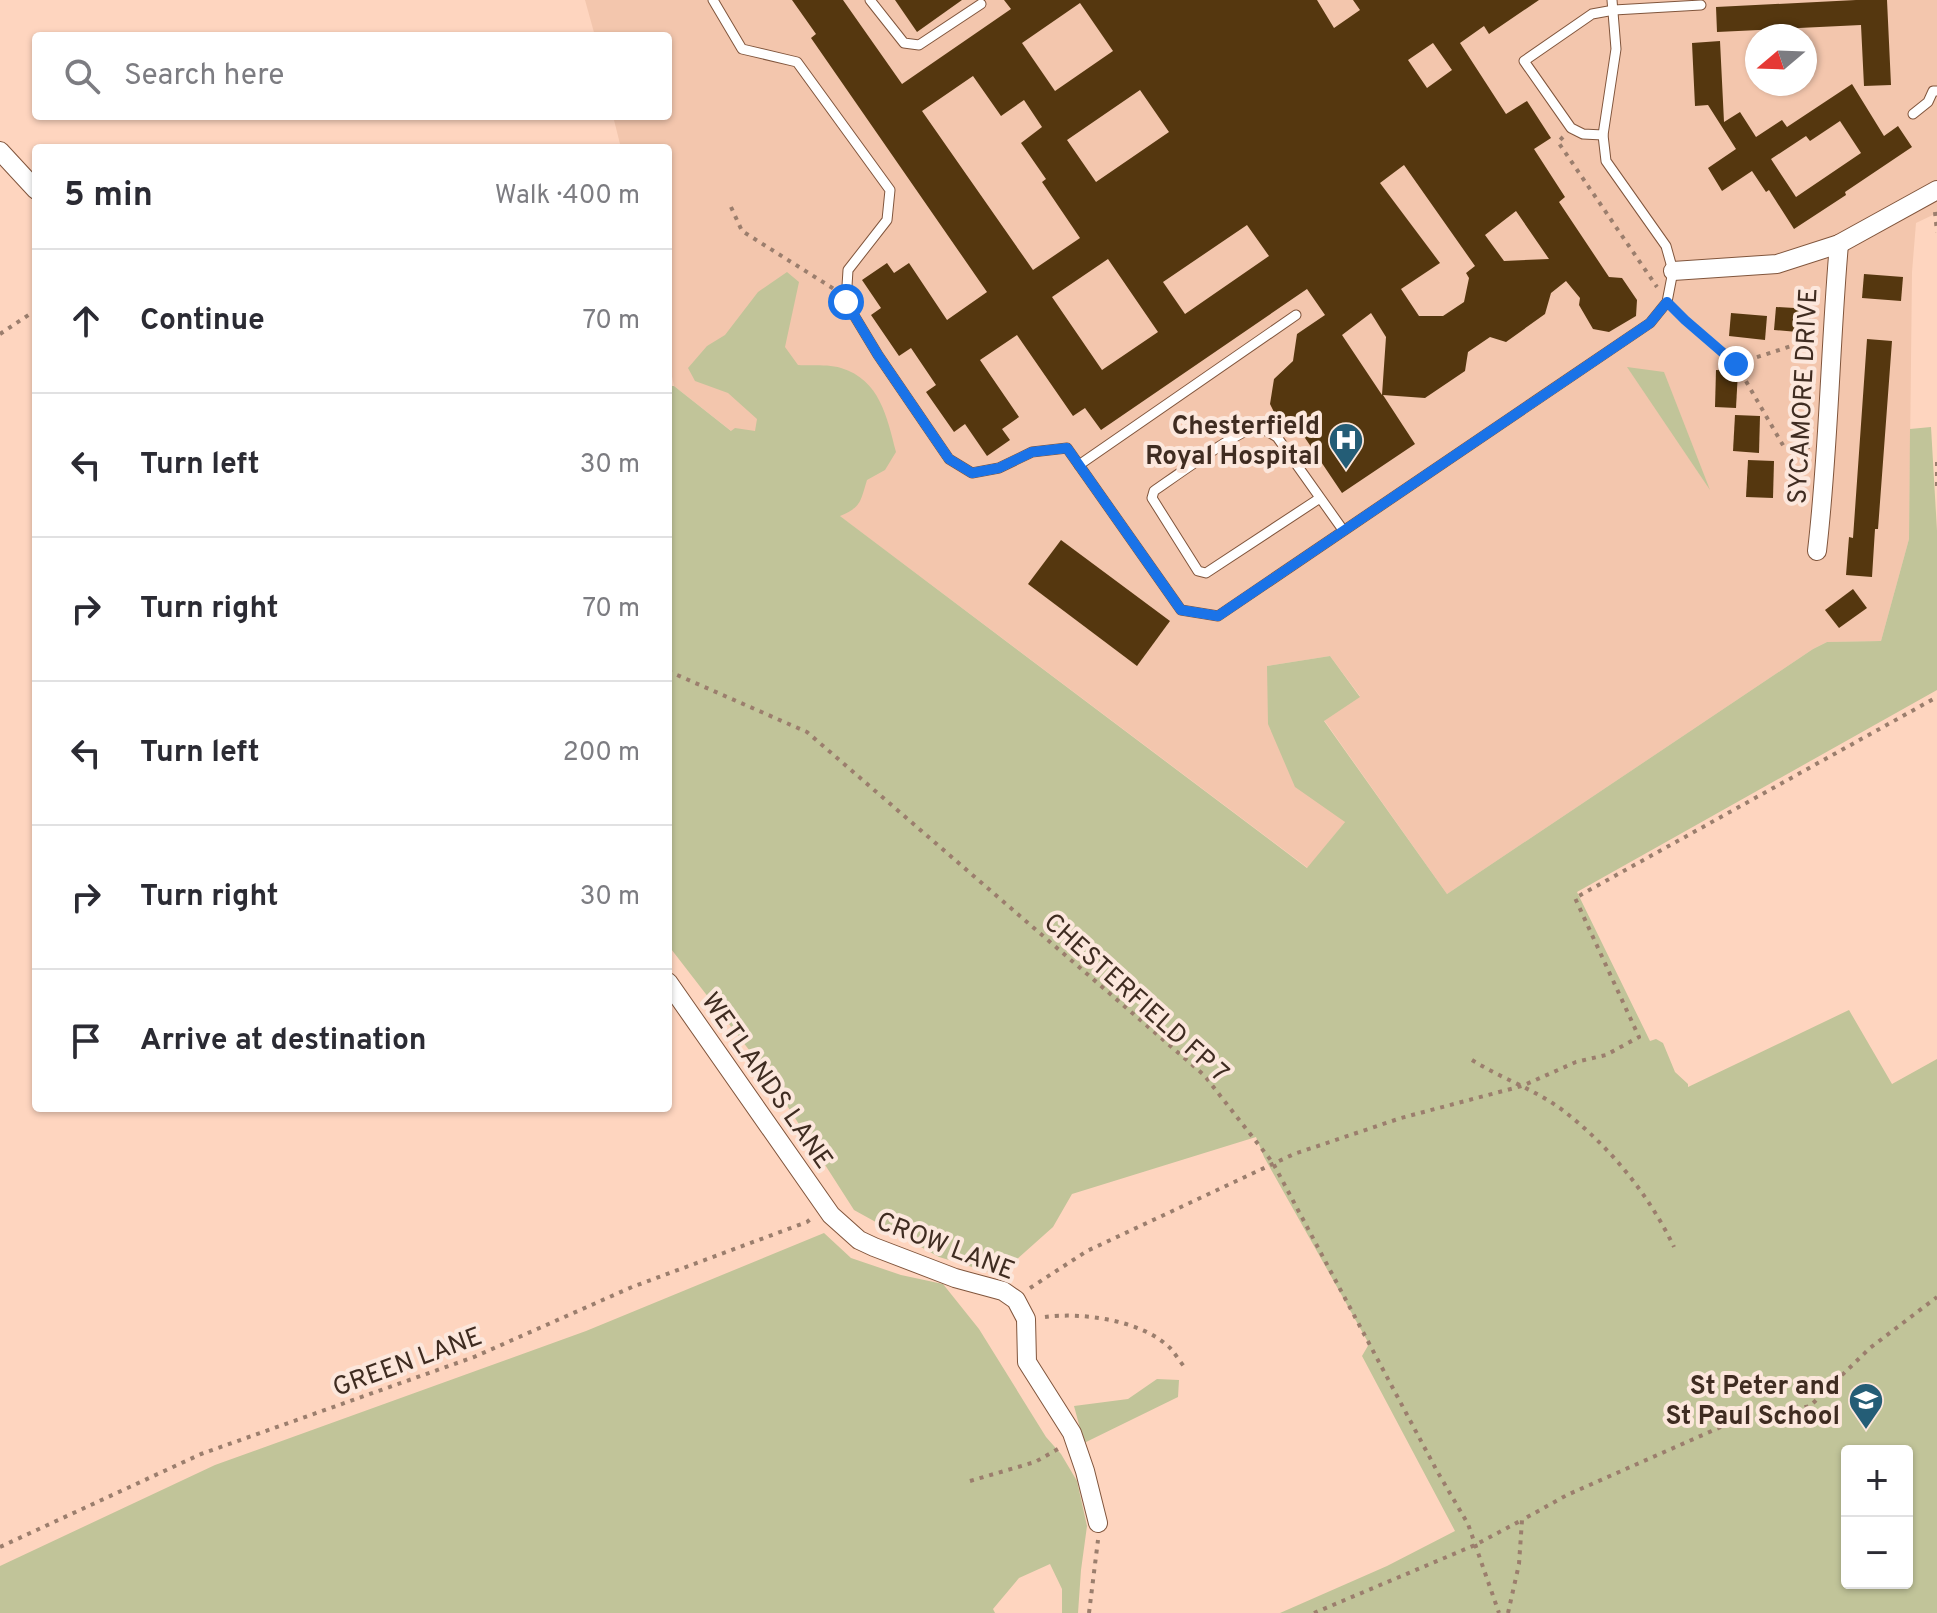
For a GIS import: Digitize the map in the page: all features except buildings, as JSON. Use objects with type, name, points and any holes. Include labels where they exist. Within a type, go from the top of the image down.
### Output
[{"type":"street","points":[[0,151],[32,186]]},
{"type":"street","name":"SYCAMORE DRIVE","points":[[1673,271],[1777,264],[1839,244],[1937,190]]},
{"type":"street","name":"SYCAMORE DRIVE","points":[[1817,551],[1824,496],[1831,333],[1839,244]]},
{"type":"street","name":"WETLANDS LANE","points":[[672,988],[824,1207]]},
{"type":"street","name":"CROW LANE","points":[[824,1207],[859,1240],[955,1278],[1003,1291],[1016,1300],[1026,1319],[1027,1362],[1074,1440],[1089,1483],[1098,1523]]},
{"type":"lane","points":[[713,0],[742,49],[797,62],[890,190],[887,220],[848,270],[846,302],[949,459],[972,473],[999,468],[1032,452],[1067,448],[1181,610],[1218,616],[1650,323],[1667,302],[1673,271],[1666,246],[1606,161],[1603,135],[1616,49],[1613,5]]},
{"type":"lane","points":[[870,0],[904,43],[919,45],[981,4]]},
{"type":"lane","points":[[1603,135],[1583,134],[1571,128],[1524,61],[1592,14],[1613,5],[1701,5]]},
{"type":"lane","points":[[1913,114],[1928,102],[1933,91],[1937,91]]},
{"type":"lane","points":[[1079,465],[1296,315]]},
{"type":"lane","points":[[1320,498],[1206,573],[1198,571],[1152,498],[1154,491],[1254,428],[1265,429],[1277,437],[1343,530]]},
{"type":"path","points":[[1571,128],[1558,142],[1667,302],[1736,364],[1784,447],[1826,447]]},
{"type":"path","points":[[731,207],[742,231],[846,297]]},
{"type":"path","points":[[0,334],[32,313]]},
{"type":"path","points":[[1736,364],[1831,333]]},
{"type":"path","points":[[1937,462],[1937,491]]},
{"type":"path","name":"CHESTERFIELD FP 7","points":[[672,673],[807,732],[1204,1075],[1273,1163],[1468,1524],[1499,1613]]},
{"type":"path","points":[[1037,1283],[1087,1251],[1294,1154],[1401,1118],[1522,1086],[1576,1062],[1606,1055],[1639,1037],[1575,898],[1937,697]]},
{"type":"path","points":[[1472,1060],[1565,1111],[1639,1186],[1674,1247]]},
{"type":"path","name":"GREEN LANE","points":[[0,1547],[201,1454],[474,1357],[632,1287],[807,1222],[824,1207]]},
{"type":"path","points":[[1314,1613],[1475,1545],[1567,1495],[1723,1426],[1810,1406],[1870,1348],[1937,1297]]},
{"type":"path","points":[[1026,1319],[1073,1314],[1116,1322],[1150,1335],[1170,1347],[1186,1369]]},
{"type":"path","points":[[970,1481],[1035,1462],[1074,1440]]},
{"type":"path","points":[[1508,1613],[1519,1564],[1522,1520]]},
{"type":"path","points":[[1089,1613],[1097,1560],[1098,1523]]},
{"type":"shaded area","name":"Chesterfield Royal Hospital","points":[[585,0],[1937,0],[1937,213],[1916,223],[1912,272],[1909,539],[1881,641],[1827,642],[1813,649],[1447,894],[1324,720],[1360,696],[1330,656],[1267,666],[1345,822],[1308,868],[837,514],[674,386],[672,144],[620,144],[614,120],[672,120],[672,32],[594,32]]},
{"type":"green space","points":[[787,272],[799,282],[785,347],[798,365],[841,368],[865,381],[880,401],[896,452],[885,470],[867,480],[856,507],[840,516],[1307,868],[1345,822],[1295,787],[1268,724],[1267,666],[1330,656],[1360,697],[1324,721],[1447,894],[1813,649],[1827,642],[1881,641],[1909,539],[1910,429],[1931,427],[1937,531],[1937,690],[1577,892],[1650,1041],[1656,1039],[1663,1043],[1675,1072],[1688,1087],[1849,1010],[1892,1084],[1937,1059],[1937,1613],[1280,1613],[1387,1566],[1455,1531],[1362,1356],[1369,1344],[1264,1157],[1256,1137],[1072,1194],[1053,1227],[999,1275],[939,1257],[854,1210],[763,1068],[672,950],[672,386],[731,431],[735,428],[755,431],[757,419],[728,393],[695,381],[688,368],[707,346],[725,335],[758,292]]},
{"type":"green space","points":[[1627,367],[1664,372],[1710,490]]},
{"type":"green space","points":[[824,1233],[851,1258],[901,1275],[943,1284],[979,1329],[1077,1481],[1087,1526],[1078,1613],[1062,1613],[1062,1589],[1050,1564],[1019,1578],[993,1609],[995,1613],[0,1613],[0,1566],[215,1465],[586,1331]]},
{"type":"green space","points":[[1157,1379],[1179,1380],[1178,1397],[1084,1443],[1074,1406],[1128,1399]]},
{"type":"place","name":"Chesterfield Royal Hospital","points":[[1346,471]]},
{"type":"place","name":"St Peter and St Paul School","points":[[1866,1431]]},
{"type":"route","points":[[846,302],[949,459],[972,473],[999,468],[1032,452],[1067,448],[1181,610],[1218,616],[1650,323],[1667,302],[1736,364]]}]
